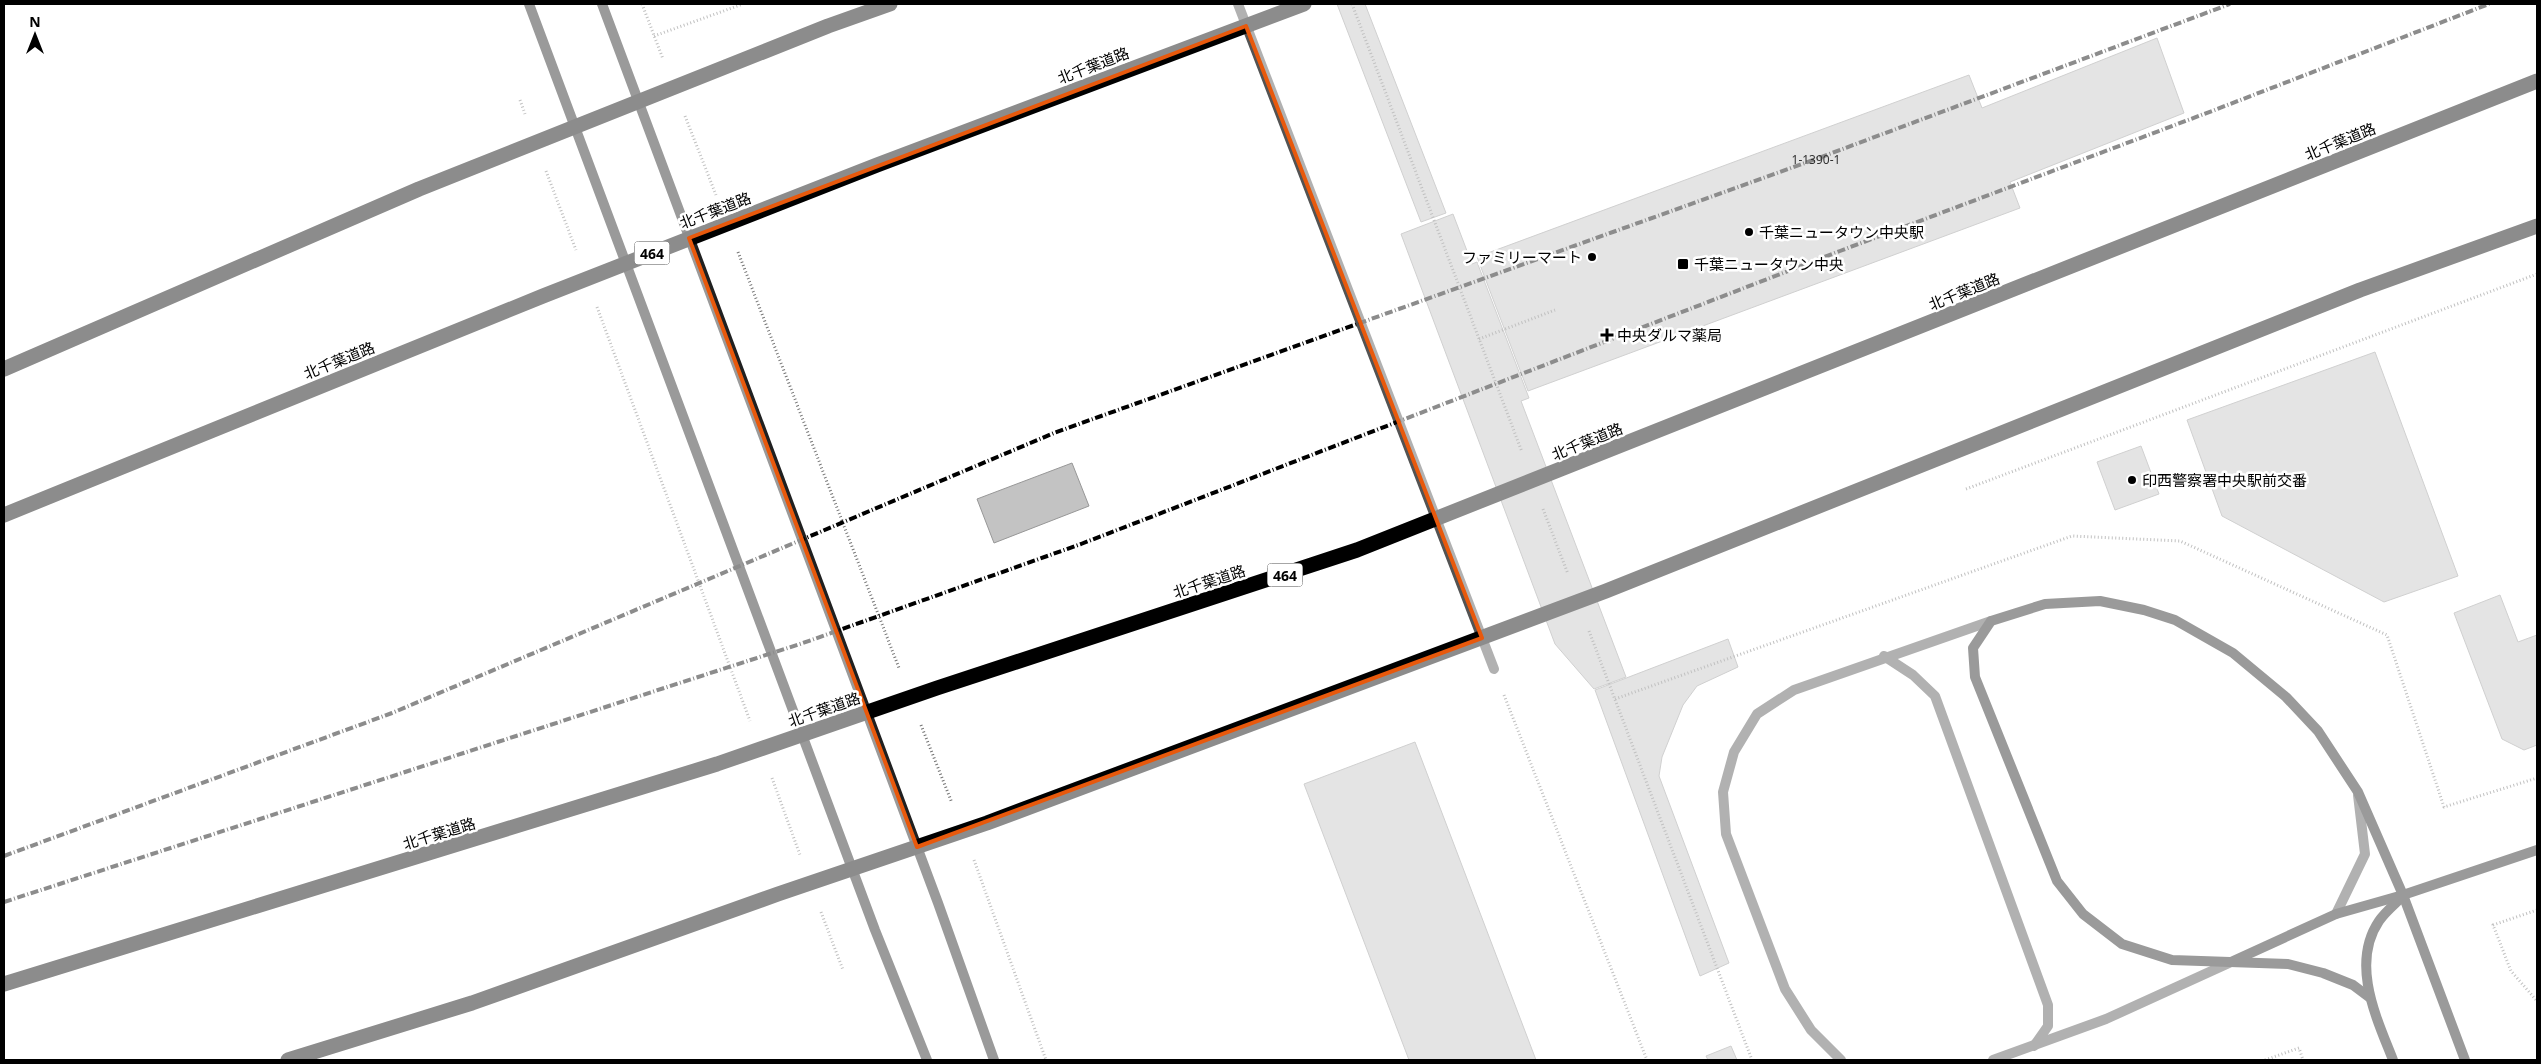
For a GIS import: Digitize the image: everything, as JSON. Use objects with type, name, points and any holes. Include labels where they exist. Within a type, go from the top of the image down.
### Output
[{"type":"highway","points":[[4,369],[419,189],[828,26],[890,4]]},
{"type":"highway","name":"北千葉道路","points":[[4,515],[570,285],[886,162],[1304,4]]},
{"type":"highway","name":"北千葉道路","points":[[4,984],[717,764],[937,688],[1357,550],[2537,81]]},
{"type":"highway","points":[[288,1060],[472,1003],[768,897],[987,823],[1606,591],[2360,290],[2537,226]]},
{"type":"street","points":[[529,4],[875,930],[927,1060]]},
{"type":"street","points":[[602,4],[938,904],[994,1060]]},
{"type":"street","points":[[1238,4],[1494,669]]},
{"type":"street","points":[[1841,1060],[1811,1030],[1785,989],[1726,834],[1724,792],[1734,752],[1757,714],[1794,690],[1884,656],[2045,604],[2100,601],[2144,610],[2175,620],[2234,653],[2286,697],[2318,732],[2358,792],[2403,895],[2465,1060]]},
{"type":"street","points":[[1991,621],[1973,648],[1975,677],[2057,881],[2083,914],[2122,944],[2172,960],[2288,964],[2323,973],[2353,985],[2369,998]]},
{"type":"street","points":[[1884,656],[1914,675],[1935,696],[2048,1005],[2048,1026],[2034,1046]]},
{"type":"street","points":[[2336,914],[2365,854],[2358,792]]},
{"type":"street","points":[[1994,1060],[2106,1019],[2336,914],[2403,895],[2537,850]]},
{"type":"street","points":[[2393,1060],[2369,998],[2369,943],[2379,922],[2403,895]]},
{"type":"path","points":[[642,4],[665,64]]},
{"type":"path","points":[[654,36],[744,4]]},
{"type":"path","points":[[1352,4],[1524,459]]},
{"type":"path","points":[[520,100],[527,119]]},
{"type":"path","points":[[683,110],[719,202]]},
{"type":"path","points":[[544,166],[579,259]]},
{"type":"path","points":[[737,249],[901,673]]},
{"type":"path","points":[[1966,489],[2537,274]]},
{"type":"path","points":[[596,306],[752,727]]},
{"type":"path","points":[[1479,339],[1555,310]]},
{"type":"path","points":[[1542,505],[1570,579]]},
{"type":"path","points":[[1615,699],[2072,536],[2180,540],[2387,634],[2444,807],[2537,778]]},
{"type":"path","points":[[1587,625],[1752,1060]]},
{"type":"path","points":[[1494,669],[1646,1060]]},
{"type":"path","points":[[919,720],[955,812]]},
{"type":"path","points":[[770,774],[801,858]]},
{"type":"path","points":[[973,858],[1046,1060]]},
{"type":"path","points":[[818,904],[842,970]]},
{"type":"path","points":[[2537,910],[2494,925],[2511,971],[2537,1001]]},
{"type":"path","points":[[2265,1060],[2299,1048],[2303,1060]]},
{"type":"highlighted area","points":[[1246,26],[1482,638],[917,847],[689,238]]},
{"type":"building","points":[[1337,4],[1365,4],[1446,213],[1421,222]]},
{"type":"building","name":"千葉ニュータウン中央駅","points":[[2157,38],[2184,113],[2010,182],[2020,208],[1528,391],[1477,257],[1969,75],[1982,108]]},
{"type":"building","points":[[1453,214],[1472,264],[1477,262],[1529,398],[1521,401],[1626,677],[1594,689],[1555,644],[1401,234]]},
{"type":"building","points":[[2375,352],[2458,576],[2384,602],[2222,516],[2187,420]]},
{"type":"building","points":[[2141,446],[2159,494],[2115,510],[2097,462]]},
{"type":"building","points":[[1072,463],[1089,506],[994,543],[977,499]]},
{"type":"building","points":[[2500,595],[2518,642],[2537,635],[2537,745],[2524,750],[2502,739],[2454,613]]},
{"type":"building","points":[[1728,639],[1738,667],[1697,686],[1683,705],[1662,757],[1659,776],[1729,963],[1700,976],[1595,690]]},
{"type":"building","points":[[1415,742],[1536,1060],[1409,1060],[1304,784]]},
{"type":"building","points":[[1731,1046],[1737,1060],[1708,1060],[1706,1056]]},
{"type":"railway","points":[[4,856],[392,713],[1054,433],[1816,159],[2230,4]]},
{"type":"railway","points":[[4,902],[803,643],[1081,544],[1840,251],[2489,4]]},
{"type":"place","name":"千葉ニュータウン中央駅","points":[[1749,232]]},
{"type":"place","name":"ファミリーマート","points":[[1592,257]]},
{"type":"place","name":"千葉ニュータウン中央","points":[[1683,264]]},
{"type":"place","name":"中央ダルマ薬局","points":[[1607,335]]},
{"type":"place","name":"印西警察署中央駅前交番","points":[[2132,480]]}]
